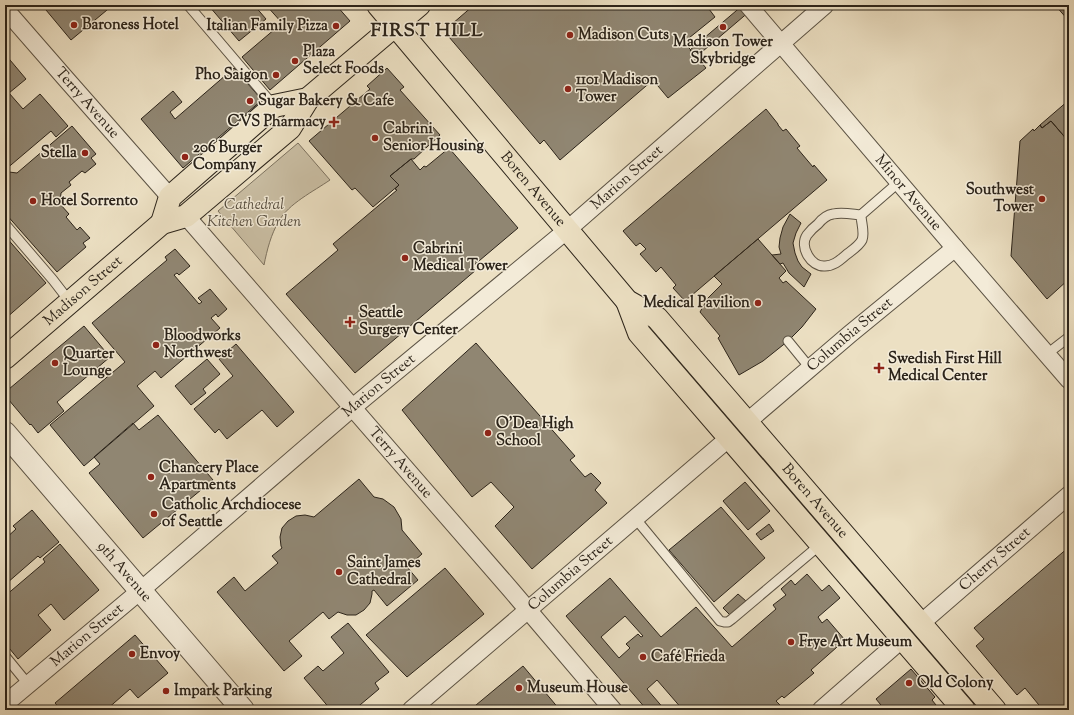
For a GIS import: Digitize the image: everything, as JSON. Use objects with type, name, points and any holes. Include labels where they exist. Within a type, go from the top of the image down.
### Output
[{"type":"main road","name":"Boren Avenue","points":[[378,5],[627,301],[639,333],[964,710]]},
{"type":"main road","name":"Madison Street","points":[[5,358],[162,223],[186,216],[290,128],[308,99],[419,5]]},
{"type":"main road","name":"Madison Street","points":[[170,197],[274,106],[308,99]]},
{"type":"main road","points":[[162,223],[170,197]]},
{"type":"main road","name":"Boren Avenue","points":[[627,301],[657,318],[995,710]]},
{"type":"street","name":"Minor Avenue","points":[[748,5],[1069,380]]},
{"type":"street","name":"Marion Street","points":[[5,704],[140,591],[352,408],[567,230],[825,5]]},
{"type":"street","name":"Terry Avenue","points":[[5,7],[170,197]]},
{"type":"street","name":"Terry Avenue","points":[[186,216],[613,710]]},
{"type":"street","name":"Columbia Street","points":[[747,422],[850,334],[955,248]]},
{"type":"street","name":"9th Avenue","points":[[5,433],[243,710]]},
{"type":"street","name":"Columbia Street","points":[[419,708],[528,610],[729,438]]},
{"type":"street","name":"Cherry Street","points":[[920,624],[1069,496]]},
{"type":"street","points":[[821,710],[902,639]]},
{"type":"lane","points":[[188,5],[274,106]]},
{"type":"lane","points":[[861,215],[862,239],[860,243],[839,262],[823,267],[815,264],[809,258],[804,242],[807,236],[824,217],[832,214],[844,213],[861,215],[899,182]]},
{"type":"lane","points":[[5,224],[70,302]]},
{"type":"lane","points":[[1047,354],[1069,337]]},
{"type":"lane","points":[[788,342],[810,368]]},
{"type":"lane","points":[[635,518],[720,621],[724,622],[732,619],[821,544]]},
{"type":"lane","points":[[5,656],[28,684]]},
{"type":"green space","name":"Cathedral Kitchen Garden","points":[[298,143],[330,180],[295,203],[283,215],[276,226],[264,265],[218,211]]},
{"type":"building","name":"Baroness Hotel","points":[[52,5],[113,5],[71,40],[46,10]]},
{"type":"building","points":[[254,5],[266,19],[239,41],[209,6]]},
{"type":"building","points":[[266,5],[336,5],[350,21],[270,90],[242,57],[282,23]]},
{"type":"building","name":"1101 Madison Tower","points":[[474,5],[706,5],[715,17],[684,42],[706,68],[668,98],[653,80],[560,160],[544,140],[540,144],[449,37],[456,31],[452,24]]},
{"type":"building","name":"Madison Tower Skybridge","points":[[743,5],[757,5],[696,57],[690,50]]},
{"type":"building","points":[[1055,5],[1069,5],[1069,21]]},
{"type":"building","points":[[5,54],[26,79],[9,93],[23,109],[40,94],[68,126],[56,137],[51,131],[5,170]]},
{"type":"building","points":[[234,68],[262,100],[183,168],[141,119],[173,91],[182,102],[170,112],[175,119]]},
{"type":"building","name":"Cabrini Senior Housing","points":[[387,68],[404,87],[400,90],[440,135],[414,159],[411,159],[390,176],[399,185],[373,207],[355,188],[352,190],[309,141],[370,89],[367,86]]},
{"type":"building","points":[[1069,100],[1069,142],[1051,121],[1042,128],[1040,125]]},
{"type":"building","points":[[766,109],[783,131],[786,129],[800,146],[797,148],[813,167],[814,165],[827,180],[685,301],[673,288],[676,285],[661,267],[656,272],[640,254],[646,249],[640,243],[636,246],[623,231]]},
{"type":"building","name":"Southwest Tower","points":[[1051,121],[1069,142],[1069,279],[1047,299],[1011,256],[1020,141],[1033,129],[1034,131],[1040,125],[1042,128]]},
{"type":"building","name":"Hotel Sorrento","points":[[72,126],[96,154],[91,158],[96,164],[85,173],[82,171],[69,182],[71,185],[61,193],[60,204],[69,214],[66,217],[77,230],[80,227],[90,238],[83,243],[86,247],[57,272],[5,213],[5,176],[9,172],[17,173]]},
{"type":"building","name":"Cabrini Medical Tower","points":[[449,148],[518,228],[473,266],[476,270],[355,373],[286,294],[338,250],[333,244],[397,190],[395,189],[399,185],[390,176],[411,159],[420,170],[424,166],[426,167]]},
{"type":"building","points":[[790,214],[801,223],[793,243],[795,253],[802,267],[811,274],[804,287],[789,273],[783,263],[780,264],[772,255],[781,254],[779,247],[780,238],[783,227]]},
{"type":"building","points":[[5,236],[46,283],[5,319]]},
{"type":"building","name":"Medical Pavilion","points":[[758,239],[786,271],[779,278],[783,283],[786,281],[816,309],[802,327],[788,341],[763,361],[739,375],[718,338],[720,336],[700,312],[708,298],[722,284],[714,276]]},
{"type":"building","name":"Bloodworks Northwest","points":[[175,249],[190,266],[179,275],[177,273],[174,275],[199,304],[202,302],[198,298],[210,289],[227,309],[218,317],[216,314],[211,318],[220,328],[161,378],[155,371],[137,386],[154,406],[84,466],[50,425],[125,362],[92,323],[167,260],[165,257]]},
{"type":"building","points":[[84,326],[110,357],[57,402],[64,411],[38,433],[8,399],[9,389]]},
{"type":"building","name":"O'Dea High School","points":[[476,343],[575,456],[570,460],[585,477],[591,473],[601,483],[595,490],[607,503],[532,569],[495,526],[514,507],[491,482],[472,497],[402,410]]},
{"type":"building","points":[[236,344],[294,412],[277,427],[262,410],[227,439],[219,429],[215,433],[194,409],[233,376],[219,359]]},
{"type":"building","points":[[207,359],[220,374],[203,389],[206,393],[191,405],[175,386]]},
{"type":"building","name":"Chancery Place Apartments","points":[[158,415],[213,480],[143,538],[89,473],[100,464],[94,457],[133,423],[139,430]]},
{"type":"building","name":"Saint James Cathedral","points":[[359,479],[374,497],[383,499],[394,507],[401,519],[402,530],[422,554],[407,567],[418,580],[387,606],[374,590],[372,591],[370,603],[364,610],[356,615],[347,615],[338,612],[329,619],[323,612],[289,641],[302,656],[284,671],[217,592],[234,577],[245,591],[278,563],[272,556],[282,548],[280,537],[282,528],[288,521],[296,516],[305,515],[314,517]]},
{"type":"building","points":[[745,482],[770,511],[748,530],[723,501]]},
{"type":"building","points":[[721,507],[765,558],[714,602],[669,550]]},
{"type":"building","points":[[32,510],[59,542],[40,558],[38,556],[7,583],[9,585],[5,589],[5,539],[16,529],[13,526]]},
{"type":"building","points":[[769,524],[774,531],[761,540],[756,534]]},
{"type":"building","points":[[60,544],[99,590],[64,620],[51,604],[38,615],[51,630],[18,659],[5,643],[5,596],[45,562],[43,559]]},
{"type":"building","points":[[1069,547],[1069,710],[1043,710],[1025,688],[1017,695],[976,646],[984,639],[974,628]]},
{"type":"building","points":[[445,568],[484,614],[407,677],[366,635]]},
{"type":"building","name":"Frye Art Museum","points":[[807,574],[822,591],[829,585],[840,598],[818,617],[822,623],[827,619],[845,640],[811,670],[814,673],[784,698],[782,696],[776,701],[781,706],[776,710],[683,710],[657,680],[647,689],[665,710],[647,710],[566,616],[610,578],[661,637],[696,607],[732,647],[776,609],[773,605],[786,595],[781,589],[791,580],[795,585]],"holes":[[[625,616],[643,636],[641,637],[638,634],[626,644],[630,648],[619,658],[601,637]]]},
{"type":"building","points":[[738,594],[746,601],[730,615],[723,608]]},
{"type":"building","points":[[348,623],[389,672],[375,683],[379,689],[354,710],[331,710],[304,678],[318,666],[323,671],[344,653],[331,637]]},
{"type":"building","name":"Envoy","points":[[135,635],[168,673],[138,698],[130,689],[106,710],[61,710],[55,703]]},
{"type":"building","name":"Museum House","points":[[523,666],[560,710],[470,710]]},
{"type":"building","name":"Old Colony","points":[[911,669],[935,697],[932,700],[940,710],[885,710],[876,699]]},
{"type":"place","name":"Baroness Hotel","points":[[74,25]]},
{"type":"place","name":"Italian Family Pizza","points":[[336,26]]},
{"type":"place","name":"Madison Tower Skybridge","points":[[723,27]]},
{"type":"place","name":"Madison Cuts","points":[[570,35]]},
{"type":"place","name":"Plaza Select Foods","points":[[295,61]]},
{"type":"place","name":"Pho Saigon","points":[[276,75]]},
{"type":"place","name":"1101 Madison Tower","points":[[568,89]]},
{"type":"place","name":"Sugar Bakery & Cafe","points":[[250,101]]},
{"type":"place","name":"CVS Pharmacy","points":[[334,122]]},
{"type":"place","name":"Cabrini Senior Housing","points":[[375,138]]},
{"type":"place","name":"Stella","points":[[85,153]]},
{"type":"place","name":"206 Burger Company","points":[[185,157]]},
{"type":"place","name":"Southwest Tower","points":[[1042,199]]},
{"type":"place","name":"Hotel Sorrento","points":[[33,201]]},
{"type":"place","name":"Cabrini Medical Tower","points":[[405,258]]},
{"type":"place","name":"Medical Pavilion","points":[[758,303]]},
{"type":"place","name":"Seattle Surgery Center","points":[[350,322]]},
{"type":"place","name":"Bloodworks Northwest","points":[[156,345]]},
{"type":"place","name":"Quarter Lounge","points":[[55,363]]},
{"type":"place","name":"Swedish First Hill Medical Center","points":[[879,368]]},
{"type":"place","name":"O'Dea High School","points":[[488,433]]},
{"type":"place","name":"Chancery Place Apartments","points":[[151,477]]},
{"type":"place","name":"Catholic Archdiocese of Seattle","points":[[154,514]]},
{"type":"place","name":"Saint James Cathedral","points":[[339,572]]},
{"type":"place","name":"Frye Art Museum","points":[[791,642]]},
{"type":"place","name":"Envoy","points":[[132,654]]},
{"type":"place","name":"Café Frieda","points":[[643,657]]},
{"type":"place","name":"Old Colony","points":[[909,683]]},
{"type":"place","name":"Museum House","points":[[519,688]]},
{"type":"place","name":"Impark Parking","points":[[166,691]]},
{"type":"district","name":"FIRST HILL","points":[[427,31]]}]
